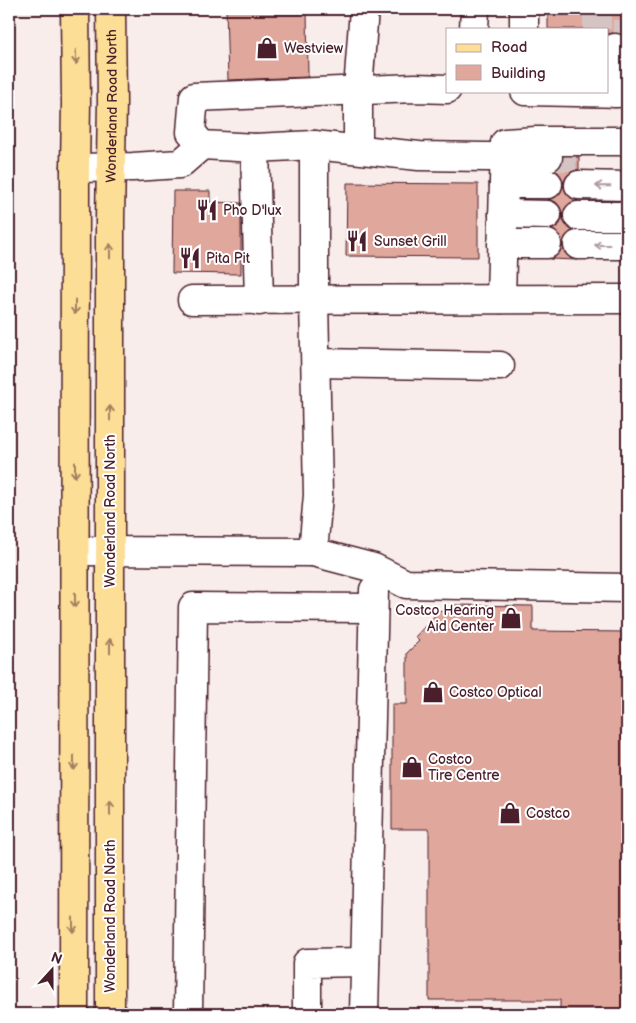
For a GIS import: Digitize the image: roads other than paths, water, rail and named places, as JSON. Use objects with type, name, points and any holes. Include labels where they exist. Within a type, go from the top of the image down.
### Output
[{"type":"main road","points":[[74,1014],[75,9]]},
{"type":"main road","name":"Wonderland Road North","points":[[110,1014],[111,9]]},
{"type":"lane","points":[[358,149],[358,90],[364,9]]},
{"type":"lane","points":[[474,9],[474,28]]},
{"type":"lane","points":[[524,9],[524,28]]},
{"type":"lane","points":[[613,92],[621,48]]},
{"type":"lane","points":[[202,145],[191,132],[194,97],[415,88],[446,89]]},
{"type":"lane","points":[[495,157],[505,143],[627,141]]},
{"type":"lane","points":[[75,168],[180,164],[202,145],[255,148],[314,145],[419,156],[548,157]]},
{"type":"lane","points":[[314,145],[314,300],[318,495],[314,552]]},
{"type":"lane","points":[[255,148],[259,301]]},
{"type":"lane","points":[[495,157],[504,184],[501,299]]},
{"type":"lane","points":[[579,157],[627,159]]},
{"type":"lane","points":[[504,184],[548,184]]},
{"type":"lane","points":[[579,185],[627,186]]},
{"type":"lane","points":[[503,214],[548,215]]},
{"type":"lane","points":[[578,216],[627,216]]},
{"type":"lane","points":[[502,244],[547,244]]},
{"type":"lane","points":[[578,245],[627,245]]},
{"type":"lane","points":[[192,300],[627,299]]},
{"type":"lane","points":[[316,364],[500,366]]},
{"type":"lane","points":[[75,551],[314,552],[374,568],[406,584],[627,588]]},
{"type":"lane","points":[[364,1014],[374,568]]},
{"type":"lane","points":[[188,1014],[193,607],[373,608]]},
{"type":"lane","points":[[307,1014],[307,963],[366,962]]},
{"type":"tunnel","points":[[597,9],[597,28]]},
{"type":"tunnel","points":[[627,9],[627,48]]},
{"type":"tunnel","points":[[548,157],[579,157]]},
{"type":"place","name":"Westview","points":[[267,48]]},
{"type":"place","name":"Pho D'lux","points":[[207,210]]},
{"type":"place","name":"Sunset Grill","points":[[357,241]]},
{"type":"place","name":"Pita Pit","points":[[190,258]]},
{"type":"place","name":"Costco Hearing Aid Center","points":[[511,618]]},
{"type":"place","name":"Costco Optical","points":[[433,692]]},
{"type":"place","name":"Costco Tire Centre","points":[[412,767]]},
{"type":"place","name":"Costco","points":[[510,813]]}]
